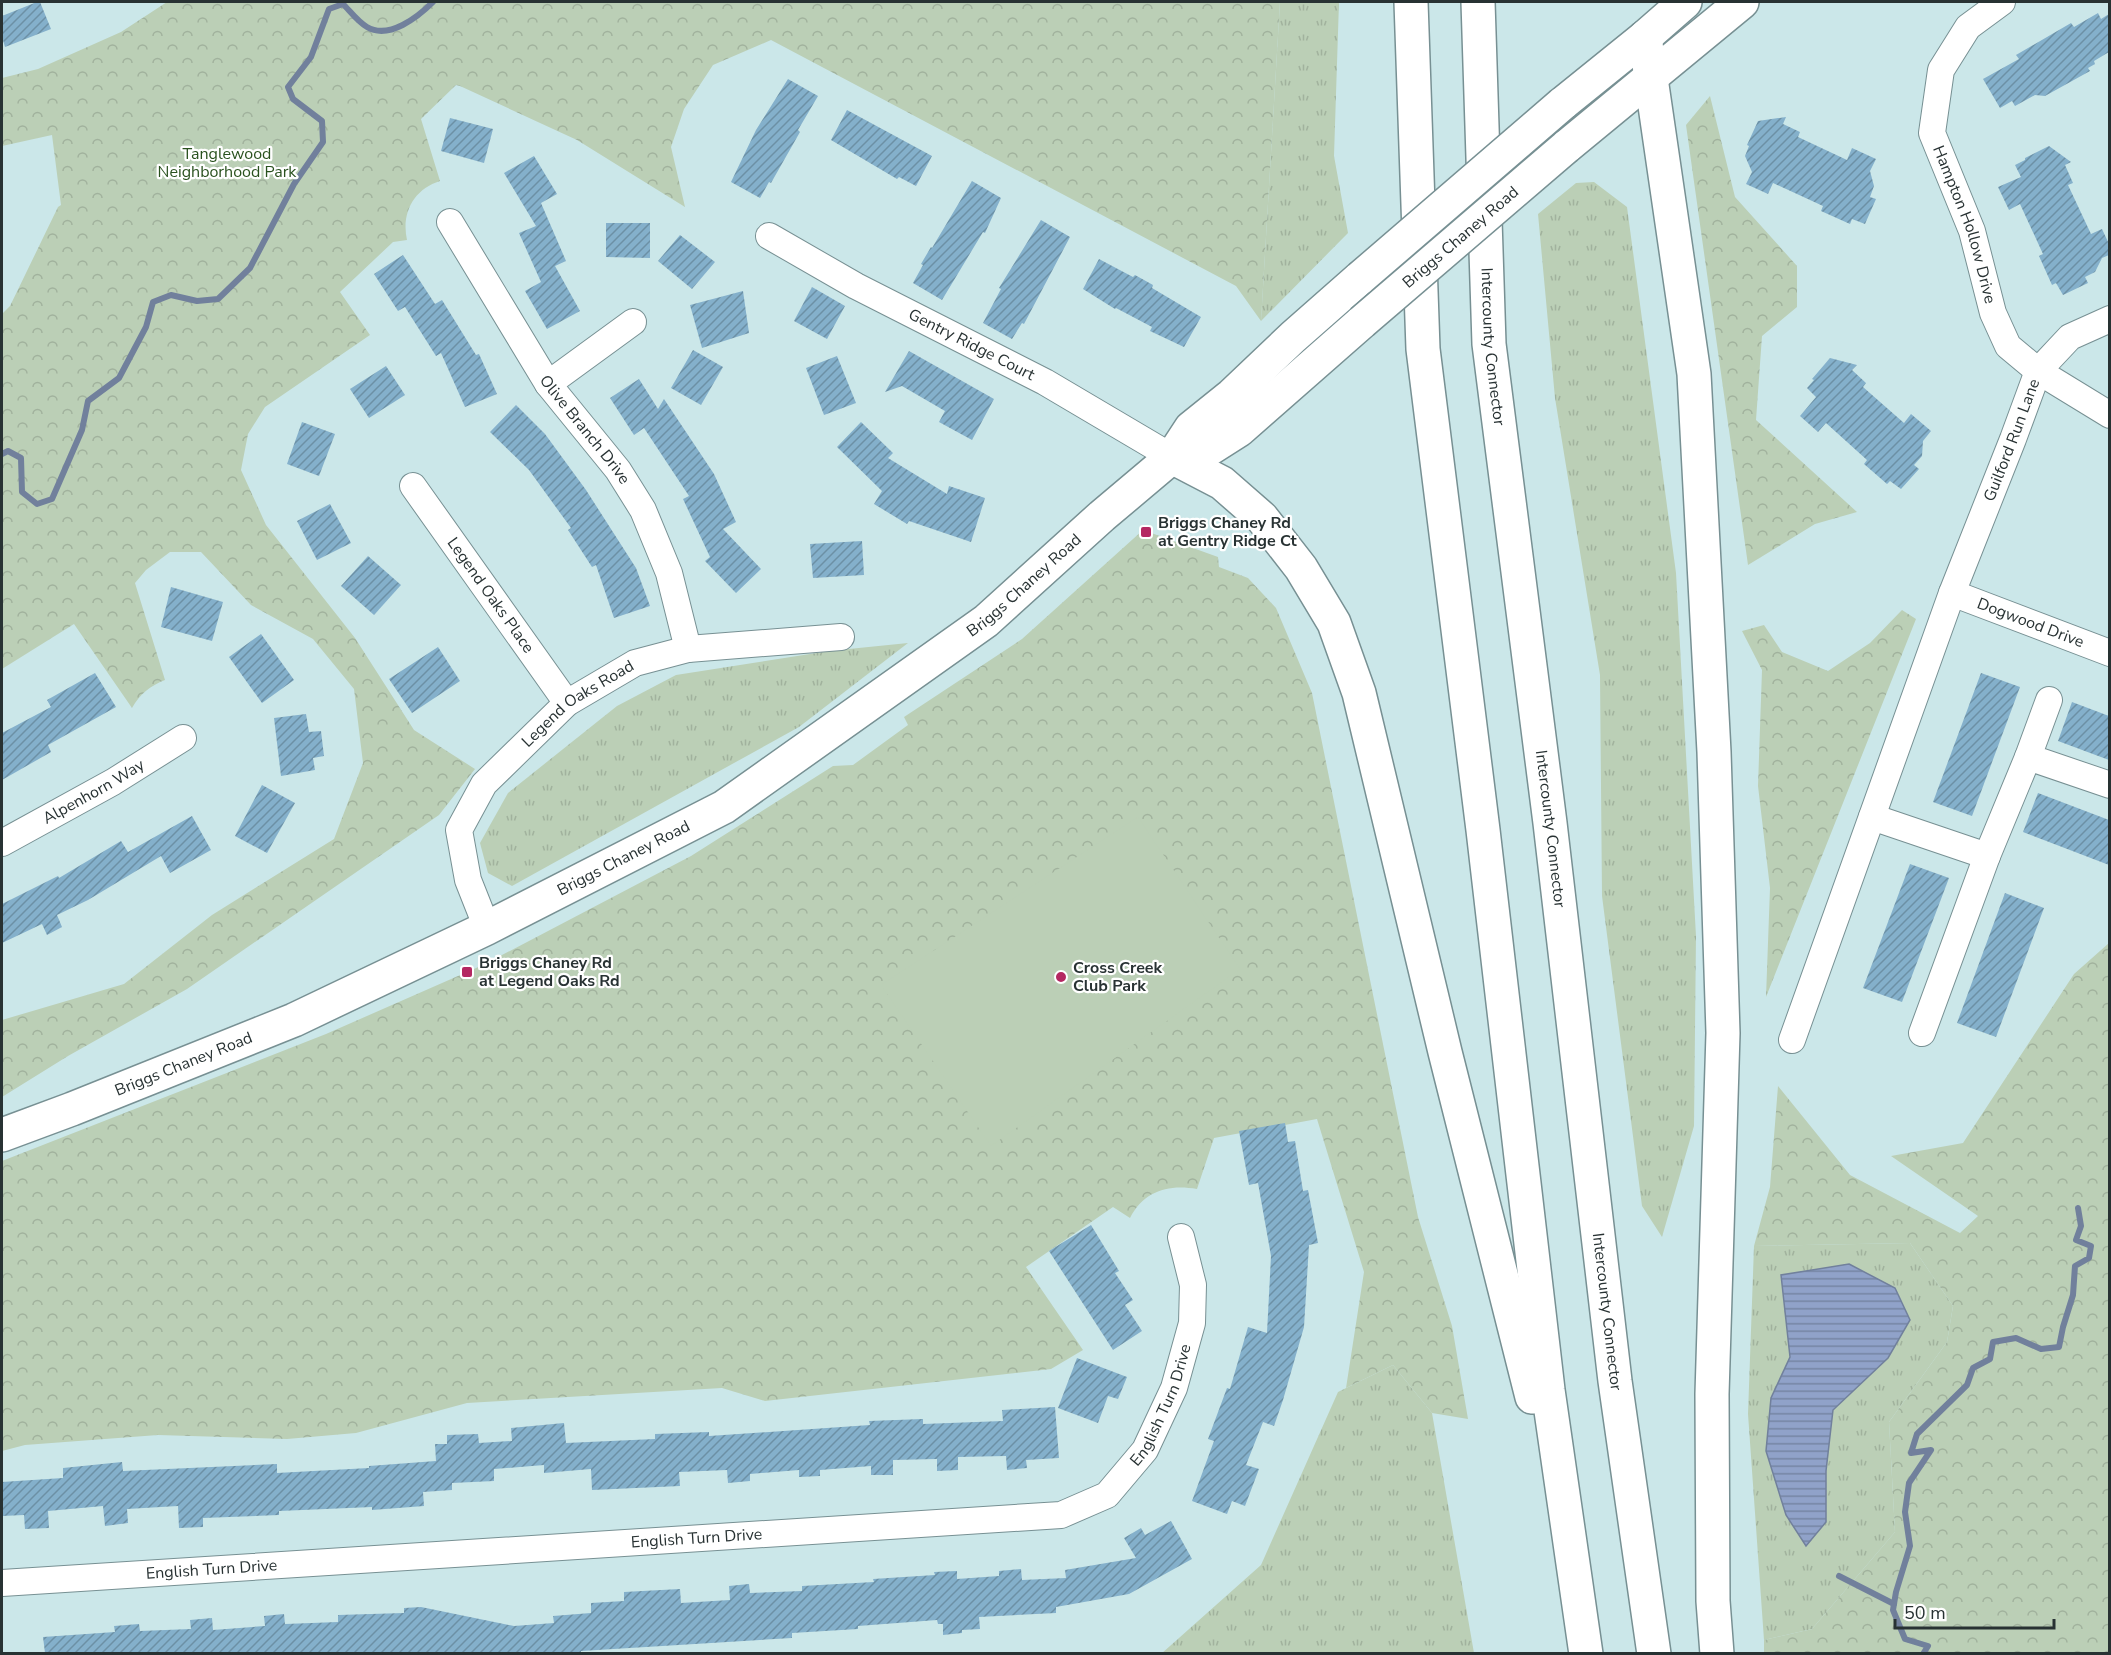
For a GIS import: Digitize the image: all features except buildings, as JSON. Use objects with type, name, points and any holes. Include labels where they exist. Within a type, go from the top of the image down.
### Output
[{"type":"main road","points":[[1411,2],[1423,349],[1483,830],[1548,1390],[1586,1653]]},
{"type":"main road","name":"Intercounty Connector","points":[[1478,2],[1490,344],[1615,1381],[1654,1653]]},
{"type":"main road","name":"Briggs Chaney Road","points":[[2,1135],[294,1020],[487,928],[724,807],[986,621],[1102,516],[1172,457],[1191,428],[1232,395],[1293,337],[1562,104],[1685,2]]},
{"type":"main road","name":"Briggs Chaney Road","points":[[1172,457],[1206,451],[1239,430],[1566,147],[1742,2]]},
{"type":"main road","points":[[1645,37],[1694,374],[1714,752],[1723,1033],[1712,1394],[1713,1601],[1717,1653]]},
{"type":"main road","points":[[1172,457],[1222,483],[1262,518],[1301,568],[1335,623],[1359,693],[1576,1578]]},
{"type":"street","name":"Hampton Hollow Drive","points":[[2002,2],[1968,27],[1941,70],[1932,133],[1972,231],[1993,313],[2008,346],[2038,371],[2109,415]]},
{"type":"street","name":"Olive Branch Drive","points":[[450,222],[548,384],[618,470],[643,510],[669,573],[688,649]]},
{"type":"street","name":"Gentry Ridge Court","points":[[769,236],[856,286],[1046,382],[1172,457]]},
{"type":"street","name":"Guilford Run Lane","points":[[1792,1040],[1952,593],[2038,371],[2070,337],[2109,319]]},
{"type":"street","points":[[548,384],[633,322]]},
{"type":"street","name":"Legend Oaks Place","points":[[413,486],[567,703]]},
{"type":"street","name":"Dogwood Drive","points":[[1952,593],[2109,653]]},
{"type":"street","name":"Legend Oaks Road","points":[[487,928],[468,880],[459,830],[484,784],[567,703],[635,663],[688,649],[841,637]]},
{"type":"street","points":[[1922,1033],[1987,856],[2049,700]]},
{"type":"street","name":"Alpenhorn Way","points":[[2,843],[112,782],[183,738]]},
{"type":"street","points":[[2028,757],[2109,785]]},
{"type":"street","points":[[1872,817],[1987,856]]},
{"type":"street","name":"English Turn Drive","points":[[2,1584],[1061,1515],[1107,1495],[1145,1450],[1174,1388],[1192,1323],[1193,1285],[1181,1237]]},
{"type":"green space","name":"Tanglewood Neighborhood Park","points":[[167,2],[1280,2],[1261,321],[1236,286],[771,40],[713,65],[684,109],[671,147],[685,207],[577,140],[456,85],[421,119],[440,181],[423,190],[412,203],[406,221],[407,240],[393,242],[340,292],[370,335],[265,407],[248,434],[241,470],[266,525],[355,638],[414,730],[475,769],[439,815],[187,989],[68,1056],[2,1097],[2,1020],[124,984],[212,915],[334,839],[363,763],[354,689],[313,639],[251,605],[201,552],[170,552],[146,570],[135,583],[165,680],[146,691],[132,708],[74,624],[2,669],[2,314],[10,306],[61,205],[52,135],[2,146],[2,78],[38,69],[121,32]]},
{"type":"green space","points":[[1280,2],[1339,2],[1334,156],[1348,233],[1261,321]]},
{"type":"green space","points":[[1710,96],[1735,197],[1797,266],[1797,307],[1762,336],[1756,420],[1857,512],[1815,524],[1748,565],[1686,125]]},
{"type":"green space","points":[[1594,182],[1627,207],[1676,573],[1696,936],[1694,1126],[1662,1237],[1642,1206],[1602,896],[1600,675],[1555,398],[1538,214],[1576,183]]},
{"type":"green space","points":[[1143,530],[1218,557],[1219,567],[1248,578],[1276,608],[1312,693],[1418,1217],[1452,1326],[1468,1419],[1432,1413],[1393,1365],[1346,1388],[1364,1272],[1317,1119],[1214,1138],[1197,1189],[1176,1188],[1158,1192],[1142,1201],[1130,1218],[1113,1207],[1026,1267],[1083,1350],[1051,1369],[765,1401],[722,1388],[467,1403],[356,1433],[287,1439],[158,1435],[25,1445],[2,1451],[2,1161],[326,1034],[483,965],[691,856],[833,766],[853,765],[908,725],[904,717],[1022,639]]},
{"type":"green space","points":[[1902,610],[1916,619],[1766,997],[1770,888],[1758,786],[1762,670],[1742,631],[1764,625],[1782,652],[1828,671],[1870,643]]},
{"type":"green space","points":[[908,643],[799,727],[512,886],[488,873],[480,843],[508,793],[617,706],[676,675],[829,651]]},
{"type":"green space","name":"Cross Creek Club Park","points":[[1138,817],[1240,969],[991,1146],[881,985]]},
{"type":"green space","points":[[2109,943],[2109,1653],[1764,1653],[1764,1640],[1812,1629],[1895,1532],[1889,1422],[1947,1342],[1953,1306],[1910,1243],[1754,1246],[1770,1187],[1778,1086],[1850,1175],[1960,1233],[1978,1216],[1891,1156],[1963,1143],[2074,974]]},
{"type":"green space","points":[[1910,1243],[1953,1306],[1947,1342],[1889,1422],[1895,1532],[1812,1629],[1764,1640],[1748,1414],[1754,1246]]},
{"type":"green space","points":[[1393,1365],[1432,1413],[1474,1653],[1161,1654],[1261,1565],[1338,1392]]},
{"type":"water","points":[[1849,1264],[1895,1288],[1910,1320],[1888,1358],[1833,1410],[1826,1471],[1826,1522],[1806,1546],[1786,1515],[1766,1451],[1771,1398],[1790,1357],[1781,1275]]},
{"type":"waterway","points":[[2,454],[8,451],[21,458],[22,492],[37,504],[52,499],[82,430],[88,401],[119,378],[146,327],[153,302],[171,295],[197,301],[218,299],[250,268],[294,184],[323,142],[322,121],[293,99],[288,87],[311,57],[329,9],[343,4],[367,27],[384,31],[403,25],[433,2]]},
{"type":"waterway","points":[[1923,1654],[1928,1646],[1905,1639],[1893,1610],[1910,1546],[1905,1512],[1909,1483],[1931,1450],[1911,1453],[1917,1434],[1967,1385],[1973,1368],[1990,1359],[1993,1342],[2016,1338],[2041,1349],[2059,1347],[2073,1295],[2075,1266],[2089,1258],[2091,1246],[2076,1240],[2081,1226],[2078,1208]]},
{"type":"waterway","points":[[1839,1576],[1894,1604]]},
{"type":"place","name":"Briggs Chaney Rd at Gentry Ridge Ct","points":[[1146,532]]},
{"type":"place","name":"Briggs Chaney Rd at Legend Oaks Rd","points":[[467,972]]},
{"type":"place","name":"Cross Creek Club Park","points":[[1061,977]]}]
